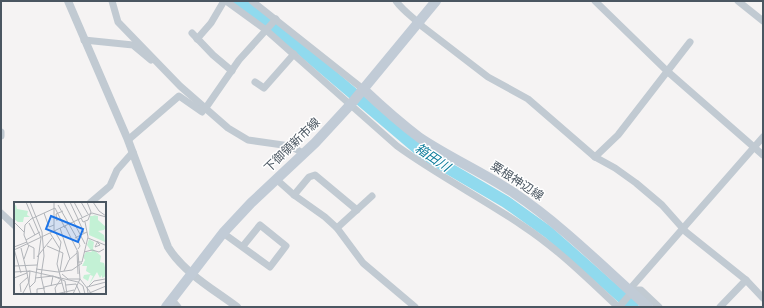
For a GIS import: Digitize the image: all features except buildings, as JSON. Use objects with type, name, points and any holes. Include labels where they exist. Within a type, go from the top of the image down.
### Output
[{"type":"main road","name":"下御領新市線","points":[[172,305],[192,274],[223,233],[352,103],[436,1]]},
{"type":"main road","name":"粟根神辺線","points":[[362,90],[420,138],[514,193],[533,207],[572,237],[648,307]]},
{"type":"street","points":[[68,1],[128,140],[168,247],[176,259],[192,274],[237,307]]},
{"type":"street","points":[[112,1],[118,22],[155,58],[156,62],[207,111],[228,128],[248,140],[290,146],[303,153]]},
{"type":"street","points":[[197,39],[212,23],[225,1],[266,30],[352,103],[397,146],[524,226],[619,307],[630,291],[683,227],[763,136]]},
{"type":"street","points":[[252,1],[362,90]]},
{"type":"street","points":[[396,1],[401,8],[488,77],[528,99],[596,157],[636,184],[662,205],[686,232],[746,280],[763,298]]},
{"type":"street","points":[[595,1],[667,71],[763,155]]},
{"type":"street","points":[[738,1],[763,21]]},
{"type":"street","points":[[128,140],[179,96],[207,115],[207,111],[239,60],[276,19]]},
{"type":"street","points":[[192,33],[212,55],[232,71]]},
{"type":"street","points":[[84,40],[133,45],[153,62],[156,62]]},
{"type":"street","points":[[596,157],[618,135],[690,42]]},
{"type":"street","points":[[255,82],[264,88],[294,54]]},
{"type":"street","points":[[91,202],[110,186],[117,170],[132,152]]},
{"type":"street","points":[[294,195],[309,177],[315,175],[357,210]]},
{"type":"street","points":[[276,179],[294,195],[325,217],[337,228],[363,263],[415,307]]},
{"type":"street","points":[[337,228],[372,196]]},
{"type":"street","points":[[1,213],[14,225]]},
{"type":"street","points":[[223,233],[270,267],[286,246],[260,225],[243,246]]},
{"type":"street","points":[[720,307],[746,280]]},
{"type":"street","points":[[630,291],[641,290],[660,307]]},
{"type":"waterway","name":"箱田川","points":[[238,1],[276,28],[424,154],[506,202],[548,232],[633,307]]}]
